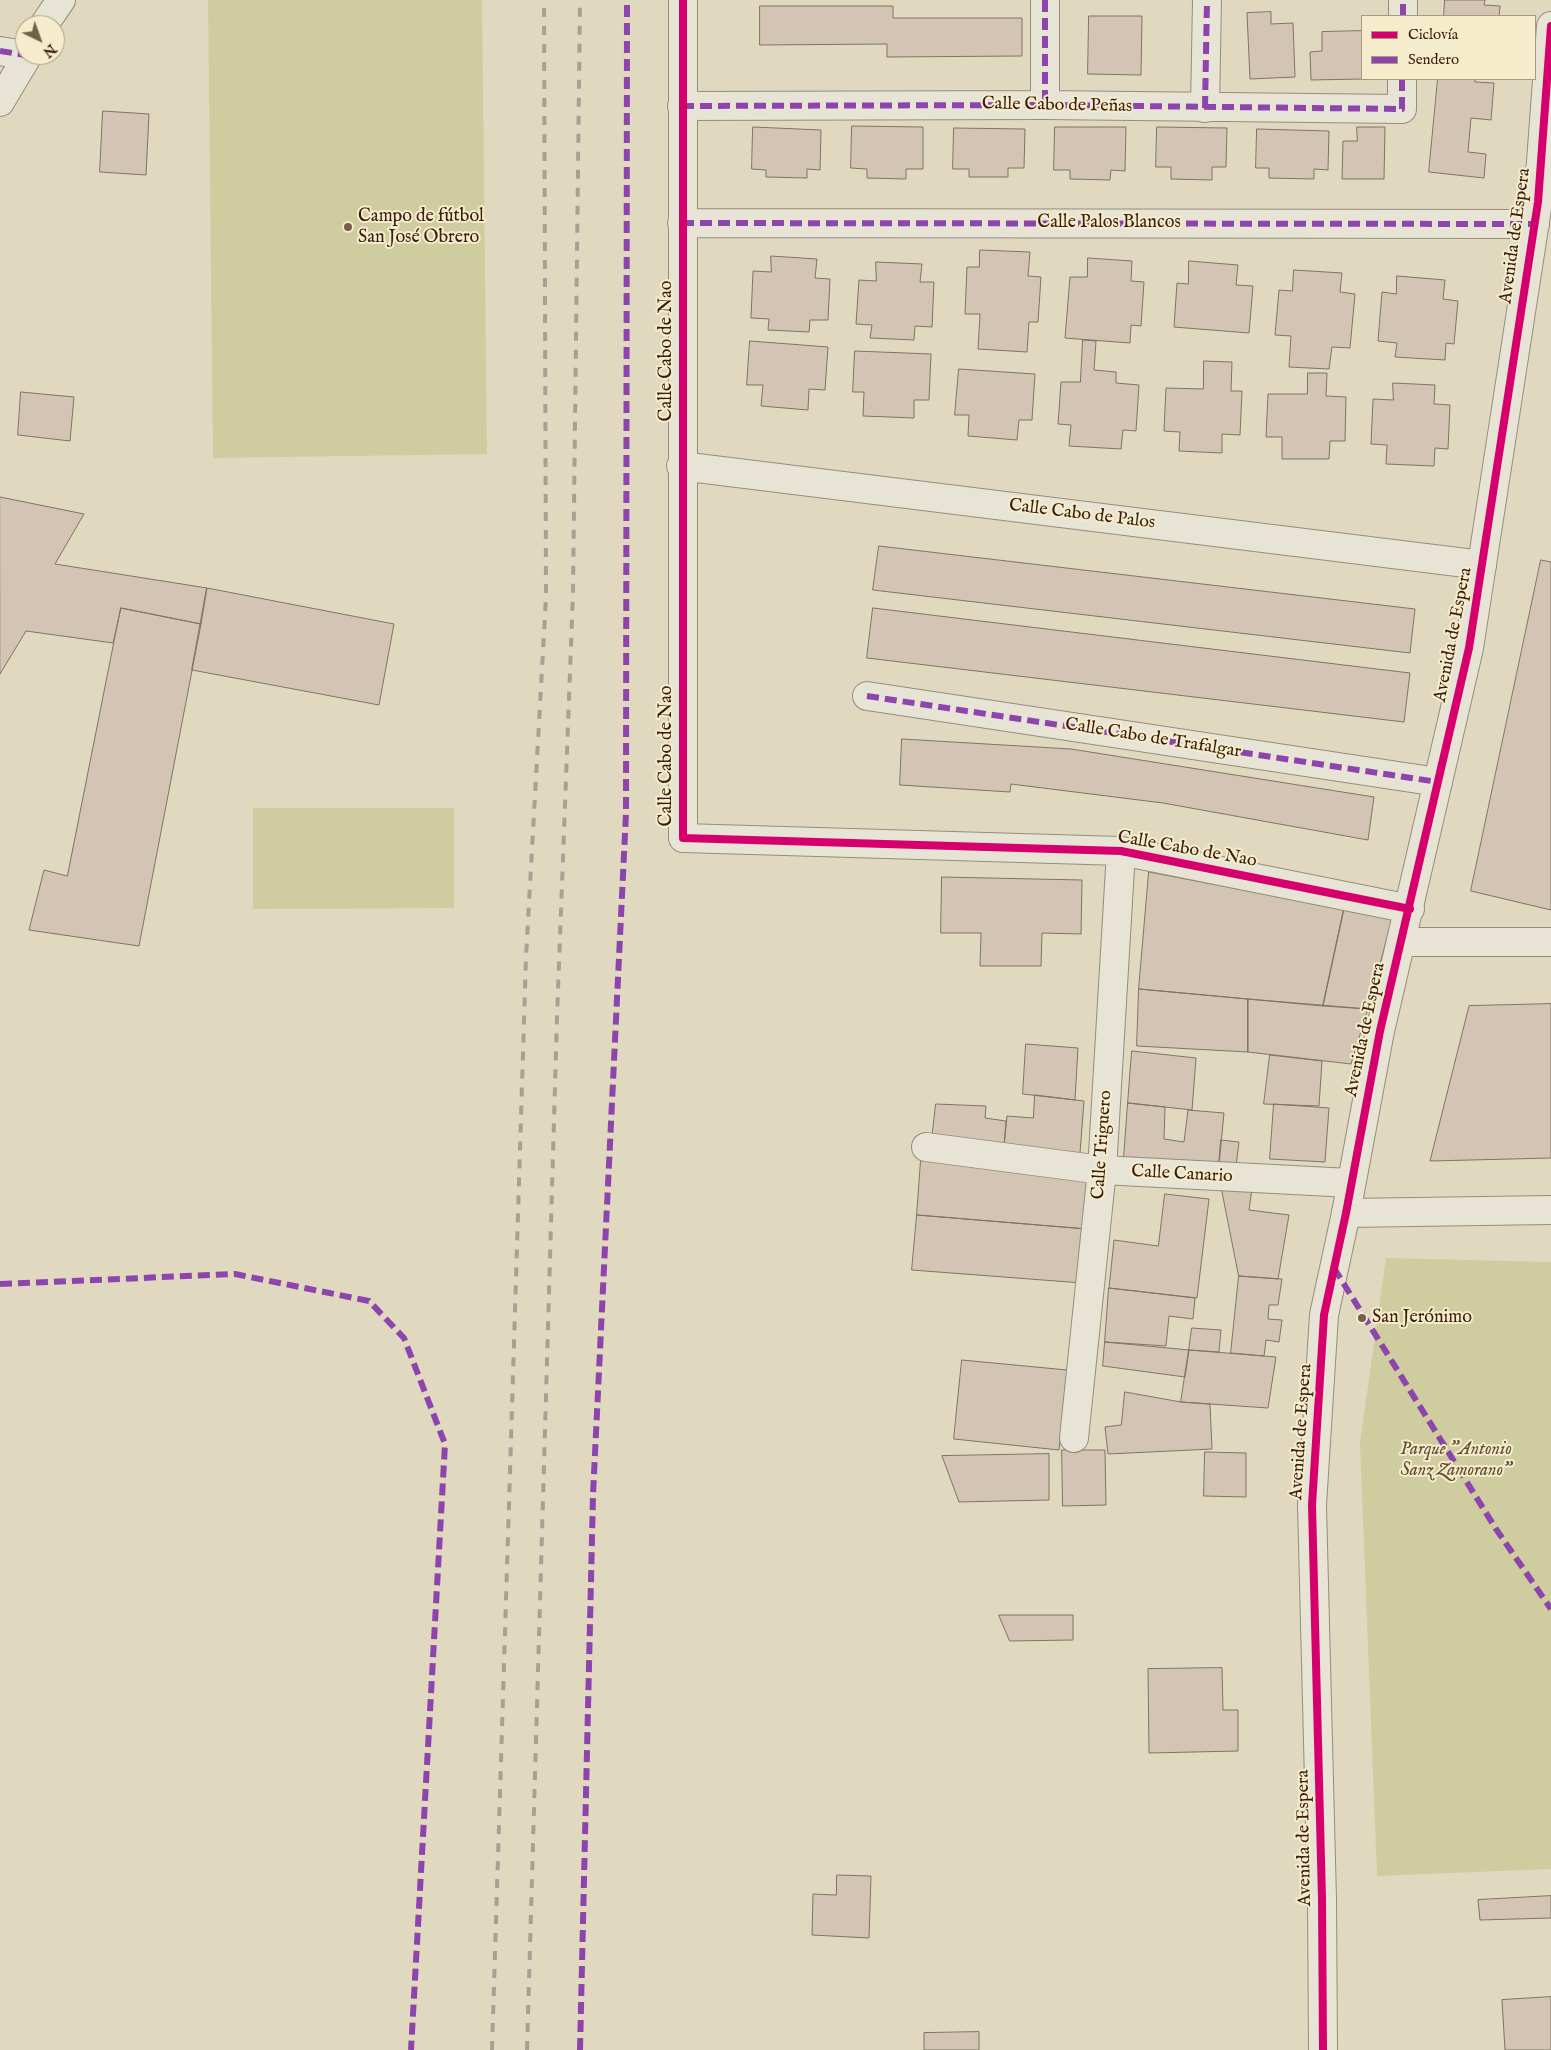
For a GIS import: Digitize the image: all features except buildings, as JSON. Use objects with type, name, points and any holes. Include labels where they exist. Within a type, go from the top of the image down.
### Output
[{"type":"street","points":[[51,15],[61,0]]},
{"type":"street","name":"Calle Cabo de Nao","points":[[683,0],[681,466],[683,838],[1122,851],[1410,909]]},
{"type":"street","points":[[1045,0],[1045,105]]},
{"type":"street","points":[[1205,108],[1208,0]]},
{"type":"street","points":[[1403,0],[1403,15]]},
{"type":"street","name":"Avenida de Espera","points":[[1323,2050],[1322,1899],[1312,1505],[1324,1315],[1346,1213],[1350,1183],[1380,1031],[1410,909],[1469,648],[1538,202],[1551,26]]},
{"type":"street","points":[[0,51],[15,53]]},
{"type":"street","points":[[0,102],[21,65]]},
{"type":"street","name":"Calle Cabo de Peñas","points":[[682,106],[1045,105],[1205,108],[1402,108],[1402,80]]},
{"type":"street","name":"Calle Palos Blancos","points":[[682,223],[1535,224]]},
{"type":"street","name":"Calle Cabo de Palos","points":[[681,466],[1482,565]]},
{"type":"street","name":"Calle Cabo de Trafalgar","points":[[867,696],[1438,782]]},
{"type":"street","name":"Calle Triguero","points":[[1074,1438],[1102,1170],[1122,851]]},
{"type":"street","points":[[1401,942],[1551,942]]},
{"type":"street","name":"Calle Canario","points":[[926,1146],[1102,1170],[1350,1183]]},
{"type":"street","points":[[1346,1213],[1551,1210]]},
{"type":"green space","name":"Campo de fútbol San José Obrero","points":[[208,0],[482,0],[487,454],[213,458]]},
{"type":"green space","points":[[253,808],[454,808],[454,908],[253,909]]},
{"type":"green space","name":"Parque \"Antonio Sanz Zamorano\"","points":[[1386,1258],[1551,1262],[1551,1869],[1377,1876],[1360,1443]]},
{"type":"railway","points":[[492,2050],[526,957],[546,597],[544,0]]},
{"type":"railway","points":[[527,2050],[557,1017],[573,592],[580,0]]},
{"type":"marked path","points":[[580,2050],[593,1495],[626,813],[627,0]]},
{"type":"marked path","points":[[1045,0],[1045,105]]},
{"type":"marked path","points":[[1205,108],[1207,0]]},
{"type":"marked path","points":[[1403,0],[1403,15]]},
{"type":"marked path","points":[[0,51],[15,53]]},
{"type":"marked path","points":[[682,106],[1045,105],[1402,109],[1402,80]]},
{"type":"marked path","points":[[682,223],[1535,224]]},
{"type":"marked path","points":[[867,696],[1438,782]]},
{"type":"marked path","points":[[1334,1268],[1496,1529],[1551,1609]]},
{"type":"marked path","points":[[0,1284],[235,1274],[369,1301],[404,1338],[445,1444],[411,2050]]},
{"type":"cycle path","points":[[683,0],[683,838],[1121,851],[1410,909]]},
{"type":"cycle path","points":[[1323,2050],[1322,1899],[1312,1505],[1324,1315],[1346,1213],[1380,1031],[1469,648],[1538,202],[1551,26]]},
{"type":"place","name":"Campo de fútbol San José Obrero","points":[[348,227]]},
{"type":"place","name":"San Jerónimo","points":[[1362,1318]]}]
